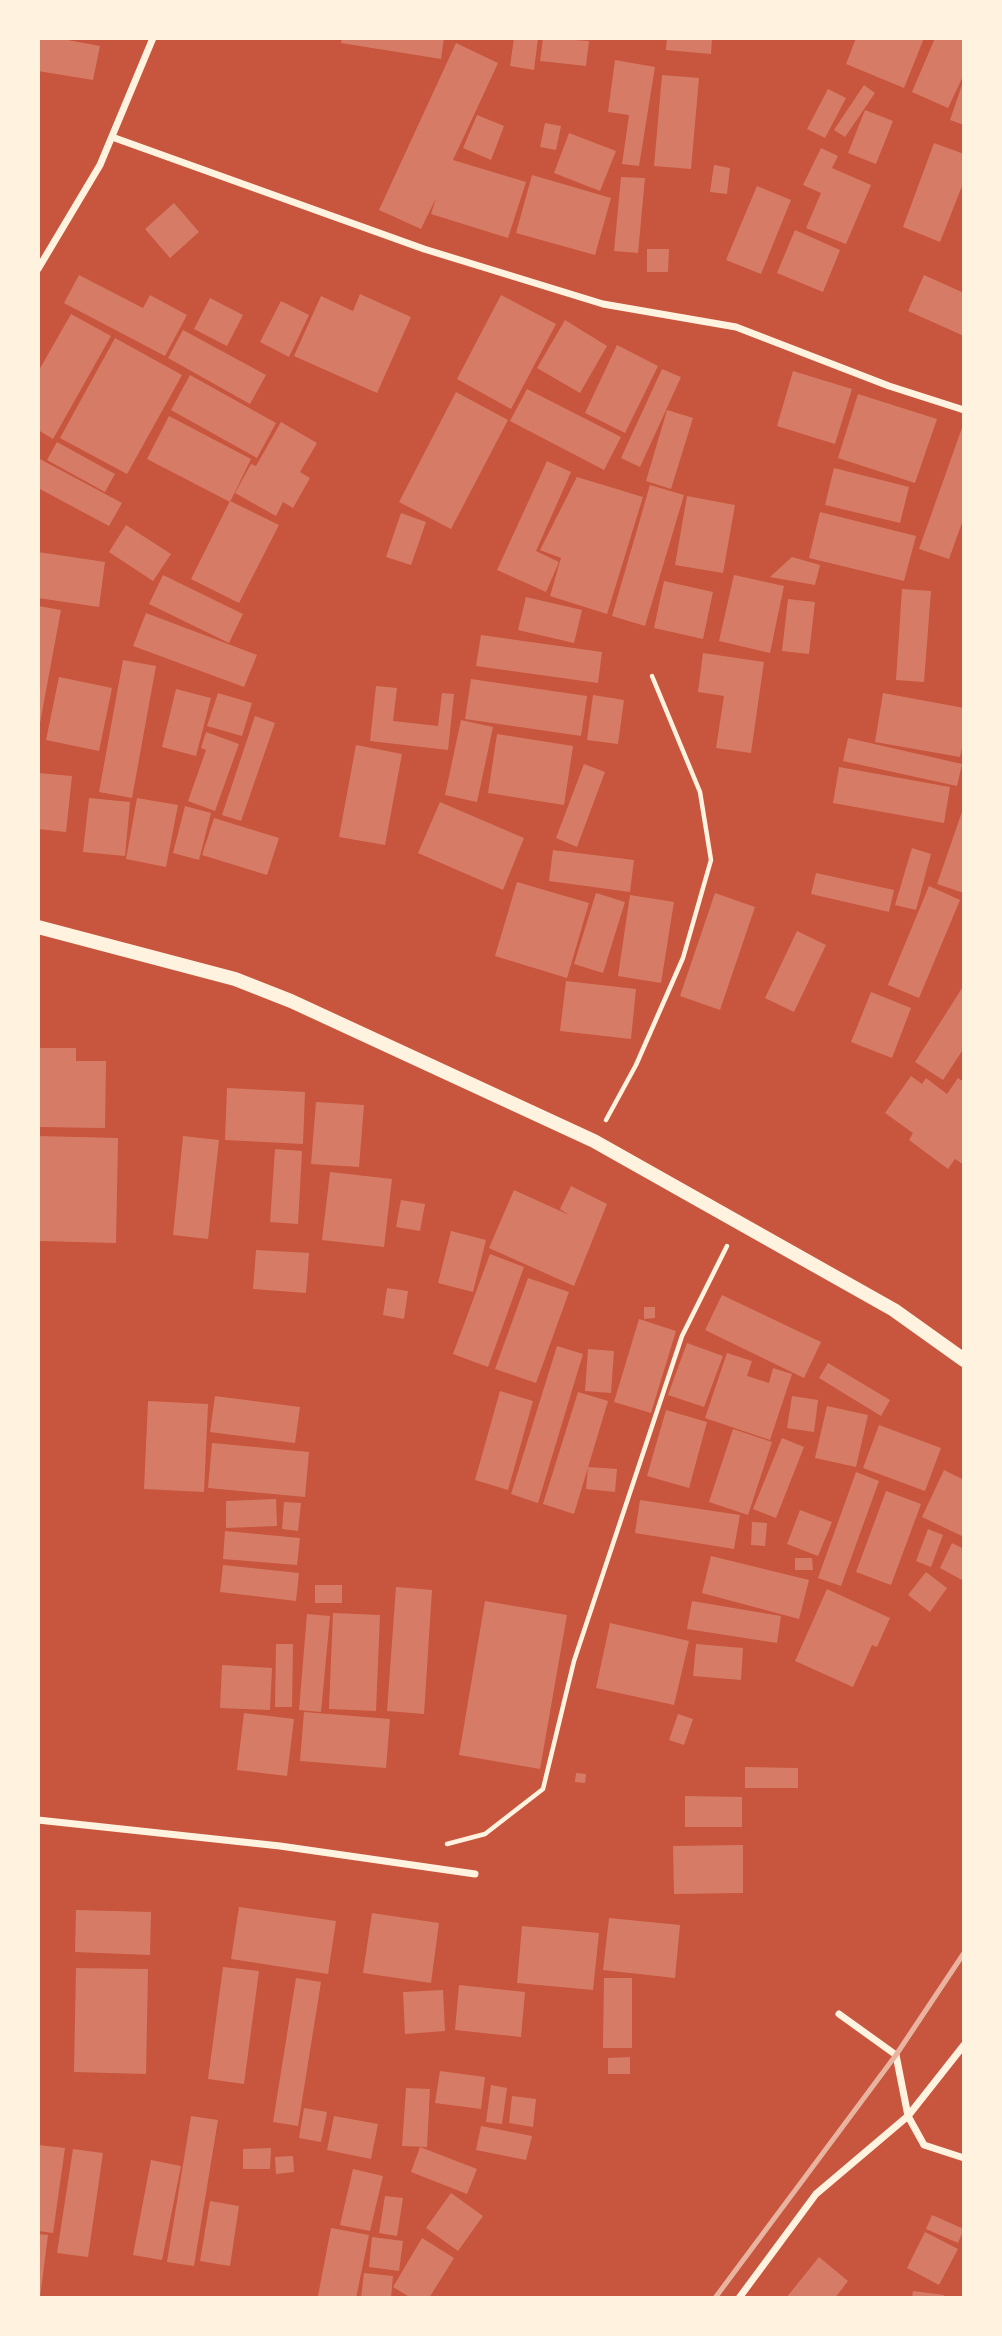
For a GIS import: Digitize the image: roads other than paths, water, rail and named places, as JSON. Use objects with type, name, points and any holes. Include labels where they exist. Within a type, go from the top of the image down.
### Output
[{"type":"main road","points":[[38,927],[246,983],[291,1001],[594,1141],[894,1310],[964,1360]]},
{"type":"street","points":[[38,269],[100,164],[153,38]]},
{"type":"street","points":[[112,137],[424,248],[603,304],[736,327],[889,386],[964,410]]},
{"type":"street","points":[[38,1820],[280,1846],[475,1874]]},
{"type":"street","points":[[839,2014],[896,2055],[908,2116],[923,2145],[964,2158]]},
{"type":"street","points":[[739,2298],[816,2194],[908,2116],[964,2045]]},
{"type":"railway","points":[[715,2298],[896,2055],[964,1953]]}]
